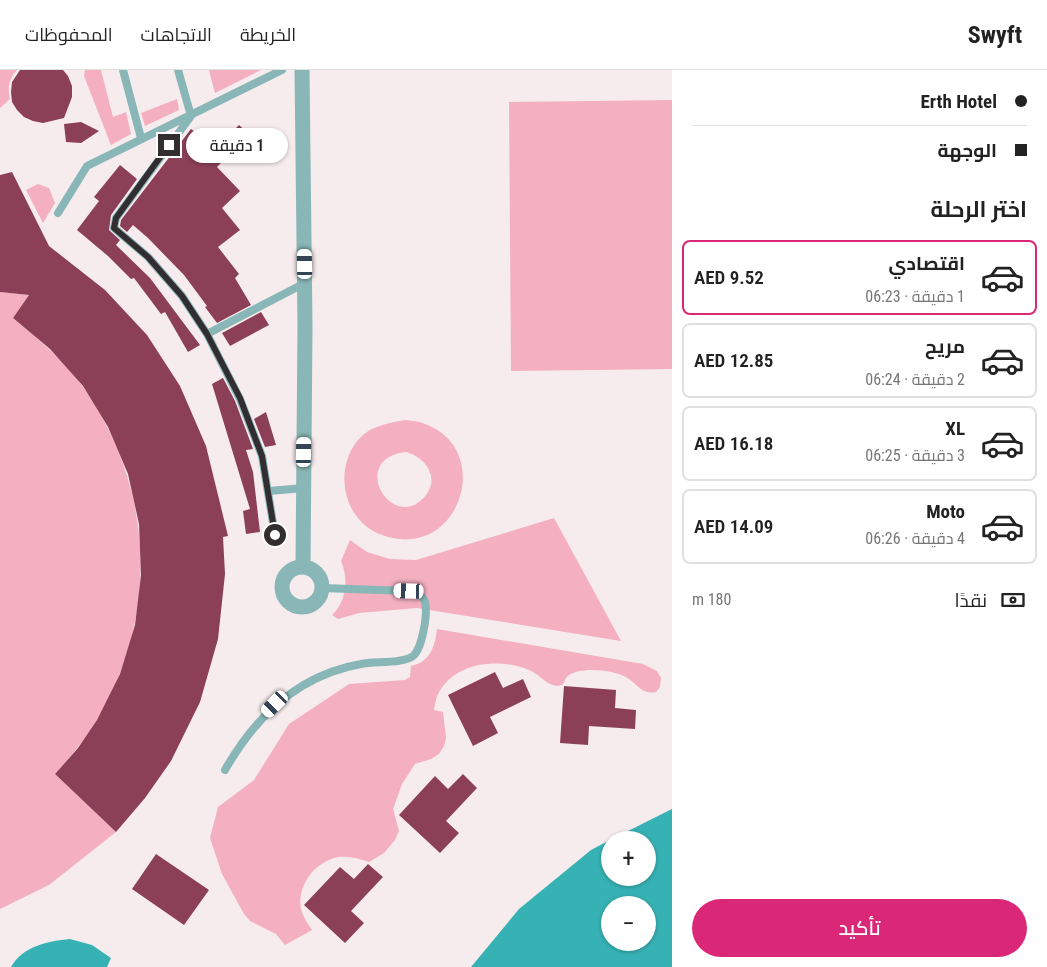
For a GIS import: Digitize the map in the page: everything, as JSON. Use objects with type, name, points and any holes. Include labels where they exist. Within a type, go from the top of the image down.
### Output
[{"type":"street","points":[[302,70],[305,283],[303,567]]},
{"type":"street","points":[[303,567],[315,572],[322,588],[320,596],[310,605],[297,606],[286,600],[282,588],[286,575],[296,568],[303,567]]},
{"type":"lane","points":[[123,70],[141,138]]},
{"type":"lane","points":[[178,70],[191,116]]},
{"type":"lane","points":[[58,213],[87,166],[282,70]]},
{"type":"lane","points":[[191,116],[113,224],[115,231],[148,257],[182,296],[207,334],[240,398],[262,456],[275,535]]},
{"type":"lane","points":[[207,334],[305,283]]},
{"type":"lane","points":[[269,491],[304,488]]},
{"type":"lane","points":[[225,770],[246,735],[260,719],[292,692],[310,681],[343,668],[378,661],[403,661],[419,650],[425,604],[418,593],[409,591],[322,588]]},
{"type":"shaded area","points":[[0,70],[17,70],[9,83],[10,99],[0,108]]},
{"type":"shaded area","points":[[85,70],[101,70],[113,117],[126,112],[131,134],[111,145],[84,76]]},
{"type":"shaded area","points":[[209,70],[261,70],[215,93]]},
{"type":"shaded area","points":[[177,99],[179,110],[145,126],[141,113]]},
{"type":"shaded area","points":[[672,100],[672,369],[511,371],[509,102]]},
{"type":"shaded area","points":[[38,184],[49,188],[55,203],[43,223],[26,190]]},
{"type":"shaded area","points":[[0,292],[29,295],[13,318],[68,368],[83,387],[107,426],[124,466],[135,509],[140,552],[139,595],[131,638],[117,680],[97,720],[55,774],[116,832],[49,885],[0,909]]},
{"type":"shaded area","points":[[406,420],[423,423],[446,437],[459,455],[463,476],[460,497],[450,517],[434,531],[413,539],[388,537],[365,525],[349,504],[344,480],[348,457],[361,437],[374,428]],"holes":[[[406,452],[419,458],[428,469],[431,475],[430,488],[426,495],[413,505],[401,507],[390,501],[382,492],[378,479],[379,467],[388,458]]]},
{"type":"shaded area","points":[[554,518],[621,641],[417,608],[359,613],[338,619],[332,615],[337,610],[345,590],[345,575],[341,561],[350,540],[367,552],[390,559],[416,560]]},
{"type":"shaded area","points":[[437,629],[643,664],[657,671],[661,678],[660,687],[656,692],[647,692],[620,674],[595,670],[578,671],[566,678],[562,685],[557,686],[549,683],[534,672],[518,666],[505,664],[480,665],[468,668],[457,674],[447,682],[436,698],[434,710],[443,712],[446,738],[444,746],[439,754],[431,759],[415,764],[402,784],[393,809],[399,831],[395,840],[384,853],[369,862],[352,857],[338,857],[319,865],[304,885],[300,901],[303,915],[312,930],[285,945],[276,934],[250,921],[244,914],[222,874],[210,838],[218,807],[254,780],[289,724],[349,684],[405,680],[410,677],[411,666],[423,661],[433,648]]},
{"type":"water","points":[[672,809],[672,967],[471,967],[519,909],[591,850],[601,845],[601,886],[656,886],[656,831],[628,831]]},
{"type":"water","points":[[70,939],[92,945],[111,958],[107,967],[11,967],[29,949],[53,941]]},
{"type":"building","points":[[20,70],[63,70],[72,86],[72,97],[64,118],[43,123],[24,117],[17,110],[12,102],[11,92],[12,82]]},
{"type":"building","points":[[81,122],[99,131],[81,143],[66,142],[64,124]]},
{"type":"building","points":[[239,125],[249,134],[217,167],[240,191],[222,208],[240,230],[218,247],[239,274],[235,278],[251,305],[217,323],[184,275],[148,238],[133,225],[127,232],[120,226],[121,220],[191,129],[216,148]]},
{"type":"building","points":[[120,165],[137,179],[111,215],[109,230],[120,240],[116,245],[150,278],[200,345],[188,352],[165,312],[161,314],[134,278],[131,279],[108,256],[77,230],[99,201],[94,197]]},
{"type":"building","points":[[12,172],[49,246],[105,290],[147,335],[180,386],[206,446],[228,536],[223,537],[225,574],[218,639],[200,702],[171,761],[145,798],[116,832],[55,774],[78,748],[97,720],[120,674],[135,625],[141,575],[139,524],[128,474],[108,427],[83,386],[50,349],[13,318],[29,295],[0,292],[0,175]]},
{"type":"building","points":[[261,312],[269,325],[230,346],[222,333]]},
{"type":"building","points":[[223,378],[235,401],[253,449],[246,450],[253,472],[260,532],[246,534],[243,511],[250,509],[212,384]]},
{"type":"building","points":[[266,412],[276,445],[265,447],[254,419]]},
{"type":"building","points":[[495,672],[503,688],[523,679],[531,697],[490,717],[498,733],[473,746],[448,695]]},
{"type":"building","points":[[564,686],[616,690],[615,708],[636,710],[635,729],[589,726],[588,745],[560,743]]},
{"type":"building","points":[[463,774],[477,788],[446,821],[459,833],[440,853],[399,815],[435,776],[448,789]]},
{"type":"building","points":[[156,854],[209,890],[184,925],[132,889]]},
{"type":"building","points":[[368,864],[383,877],[351,911],[364,923],[345,943],[304,905],[340,867],[354,879]]},
{"type":"route","points":[[169,145],[114,221],[114,228],[118,234],[148,257],[182,296],[207,334],[240,398],[262,456],[275,535]]}]
